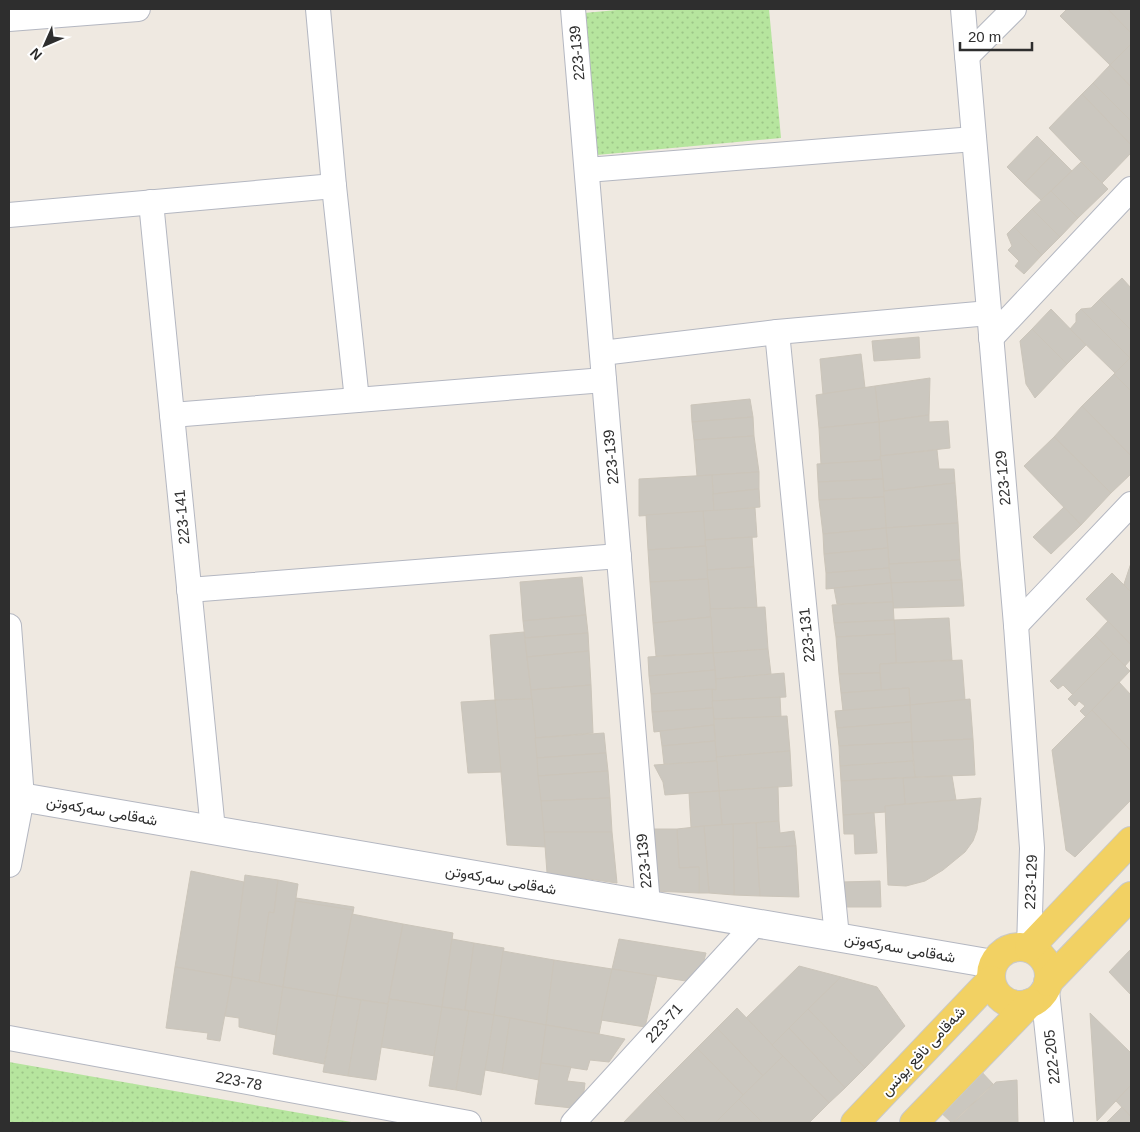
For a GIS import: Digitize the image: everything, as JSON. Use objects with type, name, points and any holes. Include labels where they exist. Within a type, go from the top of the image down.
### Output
[{"type":"main road","points":[[992,972],[998,995],[1012,1004],[1021,1005],[1041,992],[1049,974],[1043,958],[1029,948],[1131,841]]},
{"type":"main road","points":[[914,1123],[1131,896]]},
{"type":"main road","name":"شەقامی نافع یونس","points":[[855,1123],[992,972],[997,957],[1004,951],[1021,946],[1029,948]]},
{"type":"street","points":[[9,19],[138,9]]},
{"type":"street","points":[[318,9],[356,400]]},
{"type":"street","name":"223-139","points":[[573,9],[648,905]]},
{"type":"street","name":"223-129","points":[[963,9],[1016,625],[1032,848],[1029,948]]},
{"type":"street","points":[[967,56],[1014,9]]},
{"type":"street","points":[[586,170],[974,139]]},
{"type":"street","points":[[9,215],[334,186]]},
{"type":"street","points":[[991,338],[1131,189]]},
{"type":"street","name":"223-141","points":[[152,202],[213,830]]},
{"type":"street","points":[[602,353],[777,332],[989,313]]},
{"type":"street","name":"223-131","points":[[777,332],[837,938]]},
{"type":"street","points":[[172,415],[604,380]]},
{"type":"street","points":[[1016,625],[1131,504]]},
{"type":"street","points":[[189,590],[619,556]]},
{"type":"street","points":[[9,626],[15,796],[9,865]]},
{"type":"street","name":"شەقامی سەرکەوتن","points":[[15,796],[837,938],[992,972]]},
{"type":"street","name":"223-71","points":[[573,1123],[755,924]]},
{"type":"street","name":"222-205","points":[[1041,992],[1059,1123]]},
{"type":"street","name":"223-78","points":[[9,1038],[469,1123]]},
{"type":"green space","points":[[628,9],[769,9],[781,138],[586,156],[573,14]]},
{"type":"green space","points":[[9,1062],[357,1123],[9,1123]]},
{"type":"building","points":[[1067,9],[1108,9],[1131,33],[1131,44],[1110,65],[1060,16]]},
{"type":"building","points":[[1108,9],[1131,9],[1131,33]]},
{"type":"building","points":[[1131,44],[1131,87],[1110,65]]},
{"type":"building","points":[[1110,65],[1131,87],[1131,121],[1093,83]]},
{"type":"building","points":[[1093,83],[1131,121],[1131,145],[1082,94]]},
{"type":"building","points":[[1082,94],[1131,145],[1131,153],[1102,183],[1049,128]]},
{"type":"building","points":[[1037,136],[1054,153],[1024,184],[1007,167]]},
{"type":"building","points":[[1054,153],[1072,171],[1041,200],[1024,184]]},
{"type":"building","points":[[1081,162],[1108,189],[1078,218],[1051,191]]},
{"type":"building","points":[[1051,191],[1078,218],[1060,237],[1032,209]]},
{"type":"building","points":[[1032,209],[1060,237],[1042,255],[1014,227]]},
{"type":"building","points":[[1014,227],[1042,255],[1024,274],[1015,266],[1019,261],[1008,250],[1012,246],[1007,234]]},
{"type":"building","points":[[1122,278],[1131,288],[1131,330],[1100,299]]},
{"type":"building","points":[[1100,299],[1131,330],[1130,358],[1081,309],[1091,308]]},
{"type":"building","points":[[1051,309],[1086,345],[1067,364],[1032,329]]},
{"type":"building","points":[[1081,309],[1130,358],[1115,373],[1070,329],[1076,322],[1076,314]]},
{"type":"building","points":[[1032,329],[1067,364],[1035,398],[1026,384],[1020,341]]},
{"type":"building","points":[[919,337],[920,358],[874,361],[872,341]]},
{"type":"building","points":[[861,354],[865,388],[823,394],[820,359]]},
{"type":"building","points":[[1131,357],[1131,391],[1114,374]]},
{"type":"building","points":[[1114,374],[1131,391],[1131,456],[1082,406]]},
{"type":"building","points":[[930,378],[929,415],[879,422],[875,386]]},
{"type":"building","points":[[875,386],[879,422],[819,428],[816,395]]},
{"type":"building","points":[[750,399],[753,417],[692,422],[691,405]]},
{"type":"building","points":[[1082,406],[1131,456],[1131,474],[1111,493],[1054,437]]},
{"type":"building","points":[[929,415],[929,422],[948,421],[950,448],[880,456],[879,422]]},
{"type":"building","points":[[753,417],[754,436],[694,440],[692,422]]},
{"type":"building","points":[[879,422],[881,460],[821,464],[819,428]]},
{"type":"building","points":[[754,436],[759,472],[697,476],[694,440]]},
{"type":"building","points":[[1054,437],[1111,493],[1081,525],[1024,466]]},
{"type":"building","points":[[937,450],[939,469],[954,469],[955,483],[884,491],[880,456]]},
{"type":"building","points":[[881,460],[883,479],[818,482],[817,464]]},
{"type":"building","points":[[759,472],[759,489],[713,494],[712,475]]},
{"type":"building","points":[[712,475],[714,511],[639,516],[639,479]]},
{"type":"building","points":[[883,479],[884,497],[819,500],[818,482]]},
{"type":"building","points":[[955,483],[958,523],[886,528],[884,491]]},
{"type":"building","points":[[759,489],[760,507],[714,511],[713,494]]},
{"type":"building","points":[[884,497],[886,528],[823,534],[819,500]]},
{"type":"building","points":[[1064,507],[1081,525],[1051,554],[1033,537]]},
{"type":"building","points":[[755,508],[757,537],[705,540],[703,511]]},
{"type":"building","points":[[703,511],[706,546],[648,550],[646,515]]},
{"type":"building","points":[[958,523],[960,560],[889,564],[886,528]]},
{"type":"building","points":[[886,528],[888,548],[824,554],[823,534]]},
{"type":"building","points":[[752,537],[754,567],[707,570],[705,540]]},
{"type":"building","points":[[706,546],[708,579],[650,582],[648,550]]},
{"type":"building","points":[[888,548],[889,568],[826,573],[824,554]]},
{"type":"building","points":[[960,560],[962,580],[891,583],[889,564]]},
{"type":"building","points":[[1131,563],[1131,592],[1124,584]]},
{"type":"building","points":[[754,567],[757,608],[710,609],[707,570]]},
{"type":"building","points":[[889,568],[891,583],[826,589],[826,573]]},
{"type":"building","points":[[1112,573],[1131,592],[1131,645],[1086,599]]},
{"type":"building","points":[[582,577],[586,615],[523,621],[520,582]]},
{"type":"building","points":[[708,579],[711,617],[653,623],[650,582]]},
{"type":"building","points":[[962,580],[964,606],[893,608],[891,583]]},
{"type":"building","points":[[891,583],[893,602],[837,604],[834,588]]},
{"type":"building","points":[[893,602],[894,620],[834,623],[832,605]]},
{"type":"building","points":[[765,607],[768,649],[713,653],[710,609]]},
{"type":"building","points":[[586,615],[588,633],[525,638],[523,621]]},
{"type":"building","points":[[711,617],[713,653],[656,656],[653,623]]},
{"type":"building","points":[[949,618],[952,660],[896,663],[894,620]]},
{"type":"building","points":[[894,620],[895,634],[836,637],[834,623]]},
{"type":"building","points":[[1108,621],[1131,645],[1131,659],[1125,666],[1095,635]]},
{"type":"building","points":[[524,632],[532,699],[495,700],[490,635]]},
{"type":"building","points":[[588,633],[589,651],[527,657],[525,638]]},
{"type":"building","points":[[895,634],[896,663],[880,664],[880,673],[839,674],[836,637]]},
{"type":"building","points":[[1095,635],[1113,654],[1073,695],[1063,685],[1058,689],[1050,681]]},
{"type":"building","points":[[768,649],[771,674],[716,679],[713,653]]},
{"type":"building","points":[[589,651],[591,685],[531,690],[527,657]]},
{"type":"building","points":[[713,653],[715,670],[649,676],[648,657]]},
{"type":"building","points":[[1113,654],[1130,671],[1086,717],[1080,711],[1085,706],[1079,701],[1075,706],[1068,699]]},
{"type":"building","points":[[962,660],[965,700],[910,705],[909,688],[881,690],[880,664]]},
{"type":"building","points":[[715,670],[716,690],[651,694],[649,676]]},
{"type":"building","points":[[784,673],[786,697],[712,701],[712,689],[716,690],[716,679]]},
{"type":"building","points":[[880,673],[881,690],[841,693],[839,674]]},
{"type":"building","points":[[1119,682],[1131,695],[1131,751],[1092,710]]},
{"type":"building","points":[[591,685],[593,733],[535,738],[531,690]]},
{"type":"building","points":[[909,688],[910,705],[843,711],[841,693]]},
{"type":"building","points":[[712,689],[713,708],[652,712],[651,694]]},
{"type":"building","points":[[780,697],[781,717],[714,719],[712,701]]},
{"type":"building","points":[[532,699],[546,847],[507,845],[495,700]]},
{"type":"building","points":[[970,699],[973,739],[912,742],[910,705]]},
{"type":"building","points":[[495,700],[501,772],[468,773],[461,702]]},
{"type":"building","points":[[910,705],[911,722],[837,728],[835,711]]},
{"type":"building","points":[[713,708],[714,725],[654,732],[652,712]]},
{"type":"building","points":[[1092,710],[1131,751],[1131,800],[1075,857],[1066,850],[1052,750]]},
{"type":"building","points":[[787,716],[790,751],[716,757],[714,719]]},
{"type":"building","points":[[911,722],[912,742],[839,746],[837,728]]},
{"type":"building","points":[[714,725],[715,741],[662,746],[660,731]]},
{"type":"building","points":[[604,733],[606,753],[537,758],[535,738]]},
{"type":"building","points":[[973,739],[975,775],[915,777],[912,742]]},
{"type":"building","points":[[715,741],[717,761],[664,764],[662,746]]},
{"type":"building","points":[[912,742],[913,761],[840,766],[839,746]]},
{"type":"building","points":[[790,751],[792,786],[719,791],[716,757]]},
{"type":"building","points":[[606,753],[608,771],[538,776],[537,758]]},
{"type":"building","points":[[717,761],[719,791],[665,795],[663,782],[654,765]]},
{"type":"building","points":[[913,761],[915,777],[841,781],[840,766]]},
{"type":"building","points":[[608,771],[610,798],[541,801],[538,776]]},
{"type":"building","points":[[952,776],[956,800],[905,804],[903,778]]},
{"type":"building","points":[[903,778],[905,804],[885,806],[886,812],[843,815],[841,781]]},
{"type":"building","points":[[778,787],[779,821],[722,825],[719,791]]},
{"type":"building","points":[[719,791],[722,825],[691,827],[689,793]]},
{"type":"building","points":[[610,798],[612,832],[544,832],[541,801]]},
{"type":"building","points":[[981,798],[977,830],[973,841],[965,852],[943,870],[925,881],[906,886],[888,885],[885,806]]},
{"type":"building","points":[[874,813],[877,853],[855,854],[854,834],[844,834],[843,815]]},
{"type":"building","points":[[779,821],[780,833],[794,831],[796,846],[757,848],[756,823]]},
{"type":"building","points":[[756,823],[760,896],[734,895],[733,824]]},
{"type":"building","points":[[733,824],[734,895],[709,893],[704,826]]},
{"type":"building","points":[[704,826],[709,893],[699,893],[699,867],[679,868],[677,829]]},
{"type":"building","points":[[651,829],[677,829],[679,868],[699,867],[699,893],[654,891]]},
{"type":"building","points":[[544,832],[612,832],[617,883],[547,873]]},
{"type":"building","points":[[796,846],[799,897],[760,896],[757,848]]},
{"type":"building","points":[[191,871],[244,882],[232,977],[175,967]]},
{"type":"building","points":[[245,875],[278,880],[274,913],[269,912],[259,982],[232,977]]},
{"type":"building","points":[[278,880],[298,884],[283,987],[259,982],[269,912],[274,913]]},
{"type":"building","points":[[880,881],[881,907],[841,907],[841,882]]},
{"type":"building","points":[[296,898],[354,907],[337,996],[283,987]]},
{"type":"building","points":[[296,901],[353,910],[337,996],[283,987]]},
{"type":"building","points":[[352,914],[403,924],[388,1004],[337,996]]},
{"type":"building","points":[[403,924],[453,933],[442,1007],[389,999]]},
{"type":"building","points":[[452,939],[474,943],[465,1010],[442,1007]]},
{"type":"building","points":[[619,939],[706,953],[698,983],[612,969]]},
{"type":"building","points":[[474,943],[504,948],[494,1015],[465,1010]]},
{"type":"building","points":[[1131,949],[1131,995],[1109,972]]},
{"type":"building","points":[[503,951],[554,960],[546,1025],[494,1015]]},
{"type":"building","points":[[554,960],[612,969],[599,1034],[546,1025]]},
{"type":"building","points":[[799,966],[841,977],[772,1045],[746,1018]]},
{"type":"building","points":[[175,967],[232,977],[220,1041],[207,1039],[208,1033],[166,1028]]},
{"type":"building","points":[[612,969],[657,976],[645,1027],[601,1020]]},
{"type":"building","points":[[232,977],[283,987],[276,1035],[239,1027],[239,1018],[225,1016]]},
{"type":"building","points":[[841,977],[877,987],[905,1026],[865,1068],[808,1009]]},
{"type":"building","points":[[283,987],[337,996],[324,1064],[273,1054]]},
{"type":"building","points":[[337,996],[361,1000],[348,1076],[323,1072]]},
{"type":"building","points":[[389,999],[442,1007],[435,1056],[381,1047]]},
{"type":"building","points":[[361,1000],[388,1004],[376,1080],[348,1076]]},
{"type":"building","points":[[442,1007],[469,1011],[456,1090],[429,1086]]},
{"type":"building","points":[[737,1008],[783,1056],[763,1076],[717,1028]]},
{"type":"building","points":[[808,1009],[865,1068],[845,1088],[789,1028]]},
{"type":"building","points":[[469,1011],[494,1015],[481,1095],[456,1090]]},
{"type":"building","points":[[1090,1013],[1131,1053],[1131,1085],[1097,1121]]},
{"type":"building","points":[[494,1015],[510,1018],[502,1073],[485,1070]]},
{"type":"building","points":[[510,1018],[546,1025],[539,1080],[502,1073]]},
{"type":"building","points":[[546,1025],[625,1039],[609,1062],[590,1060],[587,1070],[541,1063]]},
{"type":"building","points":[[717,1028],[763,1076],[743,1095],[697,1048]]},
{"type":"building","points":[[789,1028],[845,1088],[829,1103],[772,1045]]},
{"type":"building","points":[[697,1048],[743,1095],[715,1123],[688,1123],[655,1090]]},
{"type":"building","points":[[783,1056],[829,1103],[809,1123],[763,1123],[739,1099]]},
{"type":"building","points":[[541,1063],[571,1067],[567,1081],[585,1083],[583,1100],[572,1108],[535,1104]]},
{"type":"building","points":[[978,1068],[993,1084],[952,1123],[937,1109]]},
{"type":"building","points":[[1017,1080],[1018,1123],[953,1123],[996,1082]]},
{"type":"building","points":[[1131,1085],[1131,1117],[1116,1101]]},
{"type":"building","points":[[655,1090],[688,1123],[623,1123]]},
{"type":"building","points":[[739,1099],[763,1123],[715,1123]]},
{"type":"building","points":[[1122,1107],[1131,1117],[1131,1123],[1106,1123]]}]
